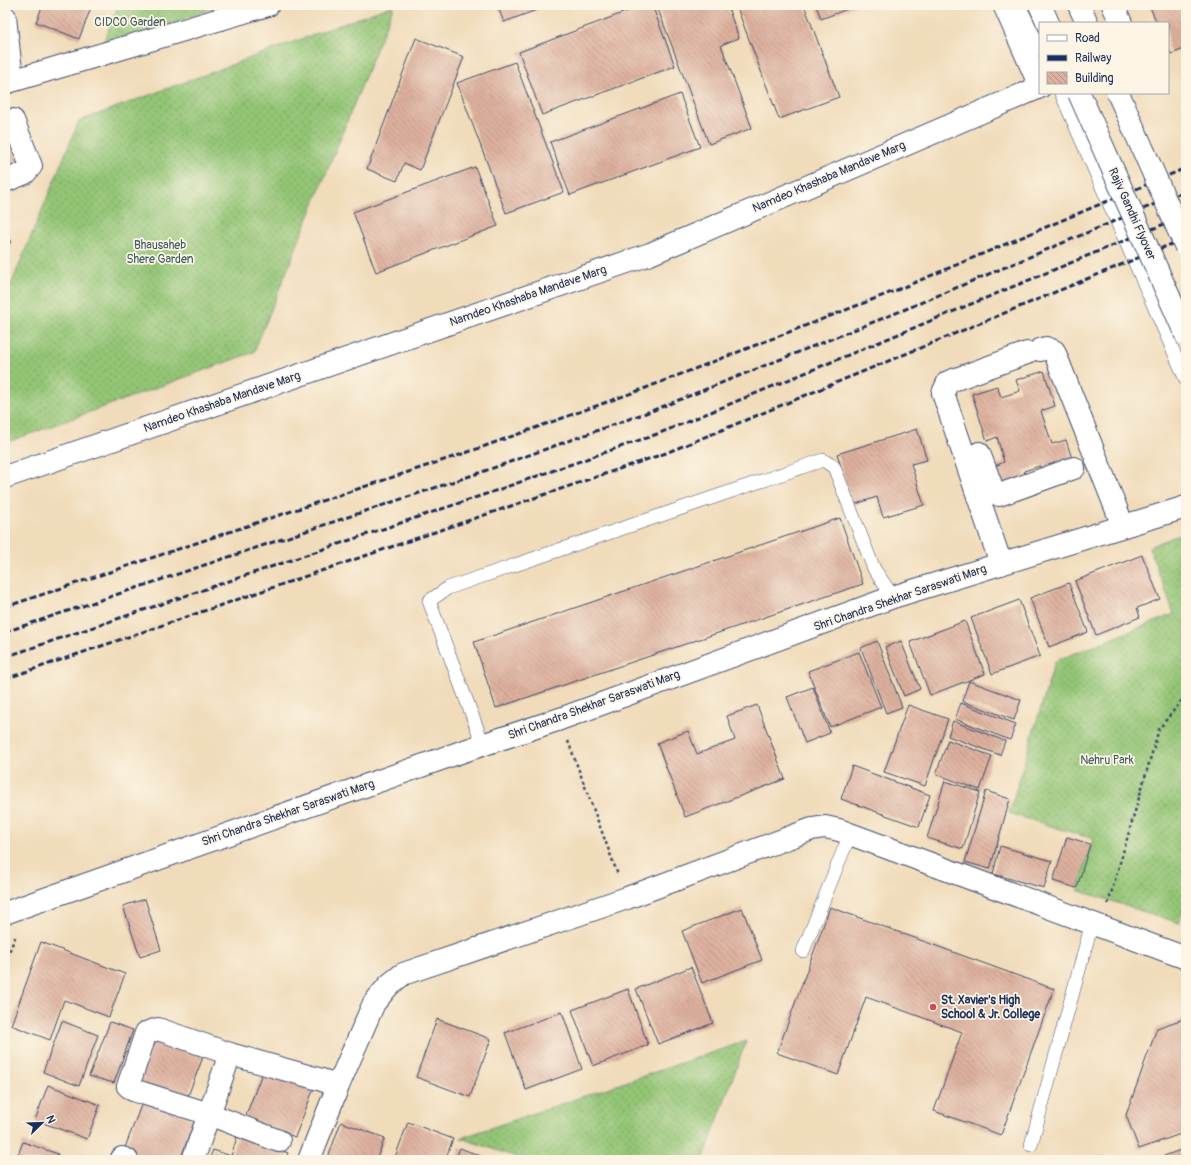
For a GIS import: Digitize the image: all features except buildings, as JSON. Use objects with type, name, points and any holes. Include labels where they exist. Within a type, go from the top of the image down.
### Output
[{"type":"street","points":[[5,17],[9,82],[268,5]]},
{"type":"street","points":[[1004,5],[1039,84]]},
{"type":"street","points":[[1040,5],[1048,22]]},
{"type":"street","points":[[1079,5],[1087,22]]},
{"type":"street","points":[[1113,5],[1121,22]]},
{"type":"street","name":"Namdeo Khashaba Mandave Marg","points":[[5,477],[650,254],[1039,86]]},
{"type":"street","name":"Rajiv Gandhi Flyover","points":[[1079,94],[1186,335]]},
{"type":"street","points":[[1118,94],[1186,247]]},
{"type":"street","points":[[5,181],[25,173],[31,166],[13,120]]},
{"type":"street","points":[[1001,564],[943,393],[948,382],[1046,348],[1054,351],[1123,526]]},
{"type":"street","points":[[953,381],[992,490],[999,494],[1074,468]]},
{"type":"street","points":[[1012,500],[1101,471]]},
{"type":"street","name":"Shri Chandra Shekhar Saraswati Marg","points":[[5,912],[560,718],[893,597],[1186,507]]},
{"type":"street","points":[[309,1160],[338,1086],[374,1003],[389,985],[403,974],[627,898],[812,830],[825,827],[850,834],[1186,958]]},
{"type":"street","points":[[279,1140],[209,1114],[133,1090],[128,1086],[146,1033],[158,1029],[230,1054],[322,1080],[338,1086]]},
{"type":"street","points":[[193,1160],[230,1054]]},
{"type":"lane","points":[[1019,5],[1039,47]]},
{"type":"lane","points":[[1061,94],[1186,380]]},
{"type":"lane","points":[[483,744],[429,601],[448,588],[823,460],[834,467],[874,569],[893,597]]},
{"type":"lane","points":[[803,951],[850,834]]},
{"type":"lane","points":[[1031,1145],[1096,925]]},
{"type":"path","points":[[1096,925],[1159,729],[1186,695]]},
{"type":"path","points":[[560,718],[627,898]]},
{"type":"green space","name":"CIDCO Garden","points":[[118,5],[221,5],[100,51]]},
{"type":"green space","name":"Bhausaheb Shere Garden","points":[[394,5],[254,352],[5,443],[5,299],[79,121]]},
{"type":"green space","name":"Nehru Park","points":[[1186,532],[1186,901],[1179,923],[1077,890],[1093,839],[1009,813],[1055,661],[1174,614],[1149,547]]},
{"type":"green space","points":[[746,1041],[703,1160],[525,1160],[461,1138]]},
{"type":"green space","points":[[1104,1157],[1105,1160],[1052,1160]]},
{"type":"railway","points":[[5,607],[474,450],[643,389],[897,290],[1186,168]]},
{"type":"railway","points":[[5,632],[482,472],[654,410],[901,311],[1186,191]]},
{"type":"railway","points":[[5,657],[489,493],[660,433],[1186,215]]},
{"type":"railway","points":[[5,679],[666,453],[1186,238]]},
{"type":"place","name":"St. Xavier's High School & Jr. College","points":[[933,1007]]}]
